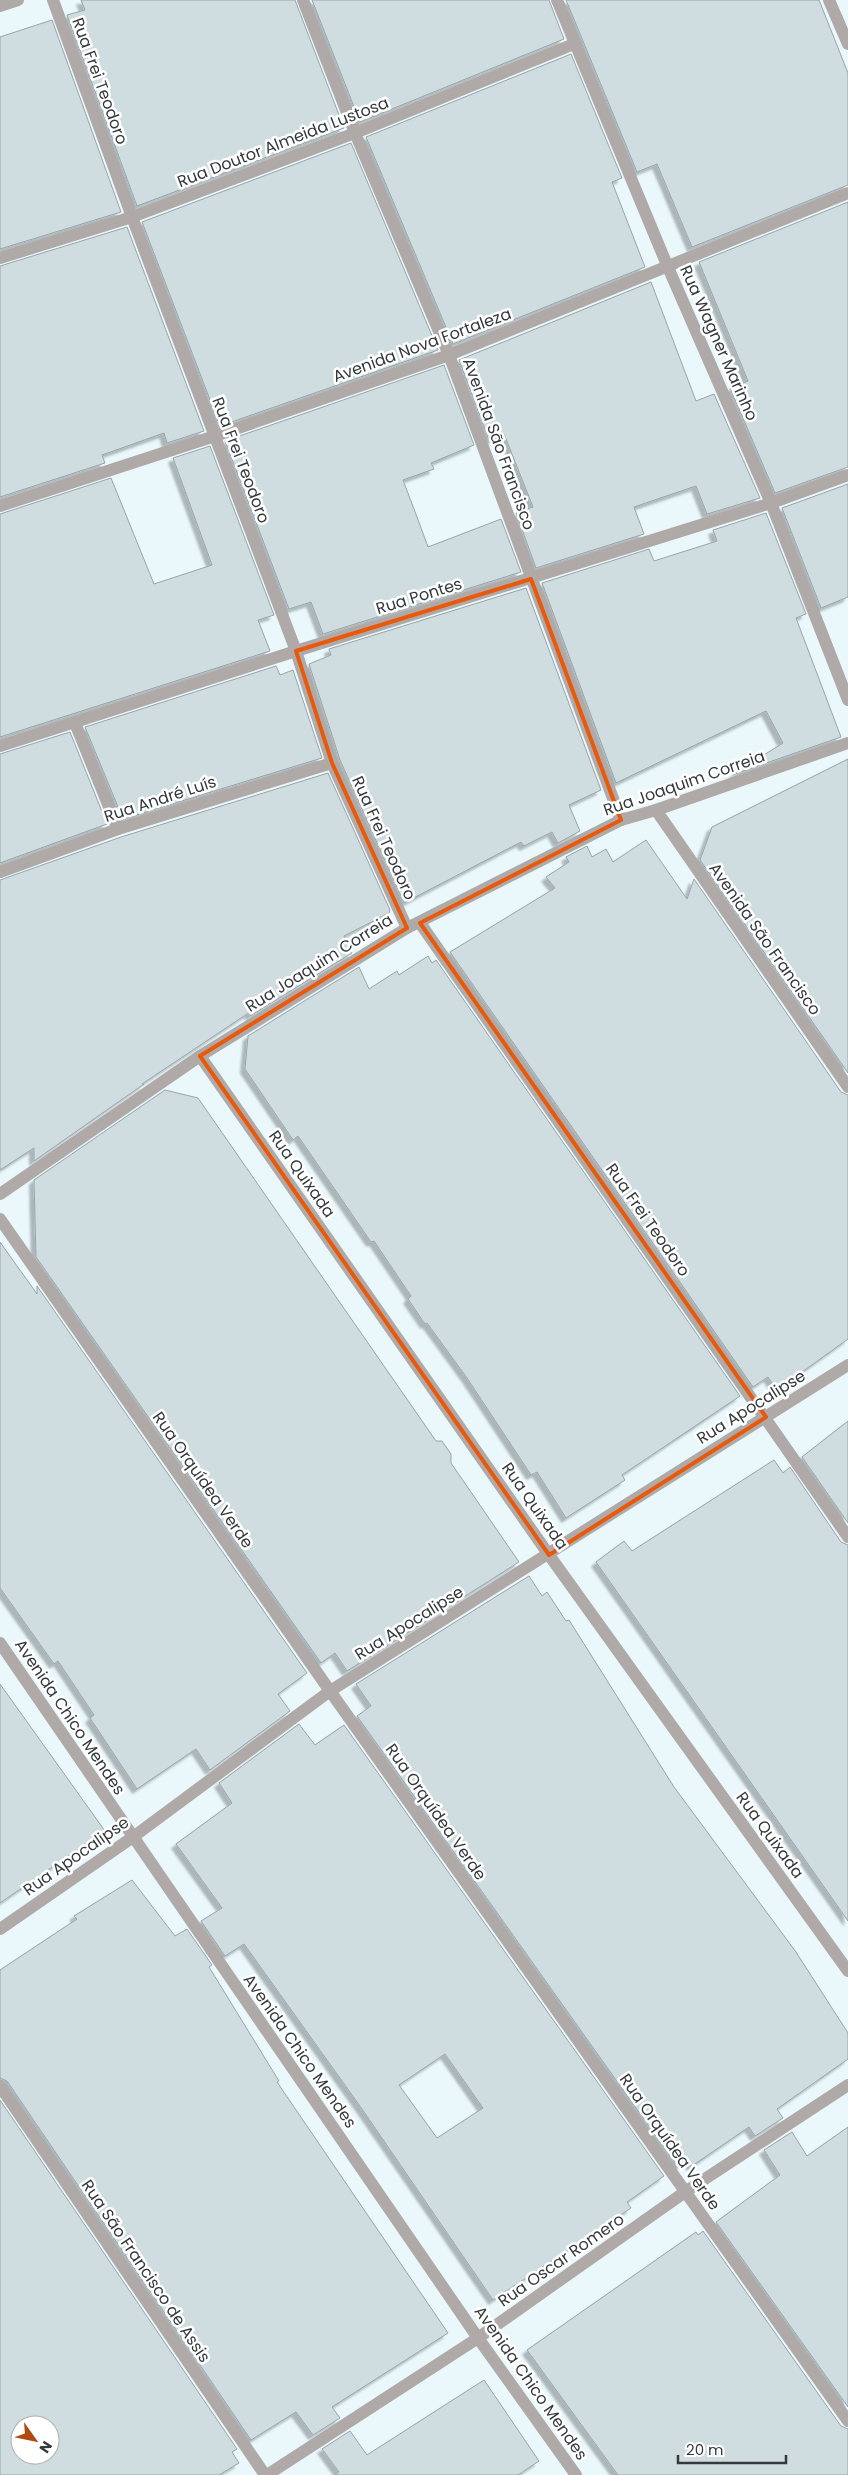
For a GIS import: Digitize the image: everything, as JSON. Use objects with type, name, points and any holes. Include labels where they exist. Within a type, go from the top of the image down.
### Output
[{"type":"street","points":[[0,6],[18,0]]},
{"type":"street","name":"Rua Frei Teodoro","points":[[53,0],[132,217],[296,651],[332,763],[407,928]]},
{"type":"street","name":"Avenida São Francisco","points":[[303,0],[355,133],[448,355],[621,820]]},
{"type":"street","name":"Rua Wagner Marinho","points":[[557,0],[667,265],[771,503],[848,700]]},
{"type":"street","points":[[829,0],[848,44]]},
{"type":"street","name":"Rua Doutor Almeida Lustosa","points":[[0,258],[132,217],[355,133],[574,44]]},
{"type":"street","name":"Avenida Nova Fortaleza","points":[[0,506],[215,436],[448,355],[848,193]]},
{"type":"street","name":"Rua Pontes","points":[[0,746],[75,724],[296,651],[771,503],[848,475]]},
{"type":"street","points":[[75,724],[118,829]]},
{"type":"street","name":"Rua Joaquim Correia","points":[[0,1194],[200,1056],[407,928],[621,820],[656,810],[848,743]]},
{"type":"street","name":"Rua André Luís","points":[[0,872],[118,829],[332,763]]},
{"type":"street","name":"Avenida São Francisco","points":[[656,810],[848,1087]]},
{"type":"street","name":"Rua Frei Teodoro","points":[[420,923],[848,1537]]},
{"type":"street","name":"Rua Quixada","points":[[200,1056],[549,1555],[848,1971]]},
{"type":"street","name":"Rua Orquídea Verde","points":[[0,1219],[330,1691],[848,2421]]},
{"type":"street","name":"Rua Apocalipse","points":[[0,1929],[133,1837],[330,1691],[848,1366]]},
{"type":"street","name":"Avenida Chico Mendes","points":[[0,1643],[478,2338],[576,2475]]},
{"type":"street","name":"Rua Oscar Romero","points":[[266,2475],[478,2338],[686,2192],[848,2085]]},
{"type":"street","name":"Rua São Francisco de Assis","points":[[0,2086],[266,2475]]},
{"type":"highlighted area","points":[[531,579],[621,820],[420,923],[766,1417],[549,1555],[200,1056],[407,928],[332,763],[296,651]]},
{"type":"building","points":[[81,0],[295,0],[344,128],[137,206],[67,15],[85,10]]},
{"type":"building","points":[[312,0],[549,0],[564,39],[360,122]]},
{"type":"building","points":[[566,0],[819,0],[848,73],[848,185],[692,247],[657,164],[637,172]]},
{"type":"building","points":[[52,20],[121,212],[0,249],[0,37]]},
{"type":"building","points":[[571,54],[622,178],[612,182],[645,267],[453,344],[366,137]]},
{"type":"building","points":[[351,143],[438,350],[220,426],[142,222]]},
{"type":"building","points":[[848,202],[848,467],[775,493],[730,388],[748,381],[699,262]]},
{"type":"building","points":[[127,227],[204,431],[167,443],[164,433],[102,455],[105,463],[0,497],[0,266]]},
{"type":"building","points":[[651,282],[696,401],[714,394],[760,498],[707,514],[696,486],[634,507],[644,534],[536,568],[516,513],[533,507],[504,434],[489,440],[459,360]]},
{"type":"building","points":[[444,365],[474,445],[431,463],[434,469],[403,480],[428,547],[501,519],[521,572],[323,634],[311,602],[289,609],[225,441]]},
{"type":"building","points":[[210,446],[274,615],[258,620],[270,651],[0,737],[0,514],[111,478],[154,584],[212,565],[173,458]]},
{"type":"building","points":[[848,484],[848,597],[821,608],[782,508]]},
{"type":"building","points":[[766,513],[806,614],[796,618],[841,737],[732,775],[783,743],[766,711],[616,783],[542,583],[649,549],[654,561],[717,541],[713,530]]},
{"type":"building","points":[[526,588],[601,790],[569,805],[580,831],[558,843],[552,832],[524,846],[521,842],[404,903],[340,760],[309,664],[331,655],[329,649]]},
{"type":"building","points":[[276,666],[280,675],[293,670],[322,758],[123,819],[85,727]]},
{"type":"building","points":[[70,732],[107,824],[0,863],[0,754]]},
{"type":"building","points":[[848,759],[848,1073],[700,860],[712,827]]},
{"type":"building","points":[[328,773],[390,910],[389,913],[344,936],[352,953],[250,1016],[250,1012],[142,1084],[144,1084],[34,1161],[34,1148],[0,1170],[0,880],[121,837]]},
{"type":"building","points":[[646,840],[687,899],[694,879],[841,1092],[848,1095],[848,1339],[777,1390],[768,1377],[753,1387],[450,952],[555,888],[546,877],[569,862],[566,857],[587,846],[592,857],[606,849],[613,862]]},
{"type":"building","points":[[428,956],[432,963],[436,960],[740,1396],[622,1475],[625,1480],[566,1518],[537,1472],[531,1475],[467,1378],[427,1323],[425,1324],[408,1299],[411,1296],[374,1241],[371,1242],[298,1136],[293,1140],[245,1069],[248,1036],[359,967],[369,989],[397,971],[399,975]]},
{"type":"building","points":[[165,1090],[198,1098],[436,1441],[442,1441],[451,1454],[451,1463],[519,1562],[347,1671],[335,1653],[321,1663],[36,1257],[34,1180]]},
{"type":"building","points":[[0,1242],[37,1294],[37,1286],[307,1673],[278,1694],[290,1711],[210,1770],[196,1749],[137,1789],[90,1718],[94,1715],[58,1661],[54,1664],[0,1588]]},
{"type":"building","points":[[848,1421],[848,1523],[802,1457]]},
{"type":"building","points":[[774,1460],[783,1473],[790,1467],[841,1542],[848,1545],[848,1921],[596,1562],[624,1541],[632,1551]]},
{"type":"building","points":[[529,1576],[542,1596],[547,1592],[566,1621],[569,1620],[674,1787],[796,1952],[848,2033],[848,2059],[777,2109],[783,2118],[755,2136],[749,2127],[692,2166],[687,2160],[678,2167],[357,1716],[371,1706],[356,1684]]},
{"type":"building","points":[[0,1684],[105,1831],[0,1903]]},
{"type":"building","points":[[299,1724],[315,1745],[344,1725],[664,2176],[627,2202],[631,2208],[493,2300],[362,2109],[244,1944],[225,1956],[201,1921],[222,1908],[176,1844],[232,1803],[219,1783]],"holes":[[[445,2054],[483,2108],[437,2138],[399,2085]]]},
{"type":"building","points":[[132,1880],[175,1936],[187,1929],[212,1965],[209,1967],[279,2081],[277,2082],[448,2333],[332,2407],[340,2418],[313,2435],[296,2412],[251,2440],[7,2081],[0,2078],[0,1970],[77,1919],[74,1916]]},
{"type":"building","points":[[0,2100],[237,2449],[232,2452],[239,2463],[219,2475],[0,2475]]},
{"type":"building","points":[[848,2127],[848,2407],[716,2222],[780,2175],[764,2150],[792,2132],[807,2156]]},
{"type":"building","points":[[703,2231],[841,2426],[848,2429],[848,2475],[618,2475],[527,2350],[696,2232],[698,2235]]},
{"type":"building","points":[[484,2380],[539,2461],[518,2475],[335,2475],[339,2472],[322,2449],[350,2431],[367,2455]]}]
